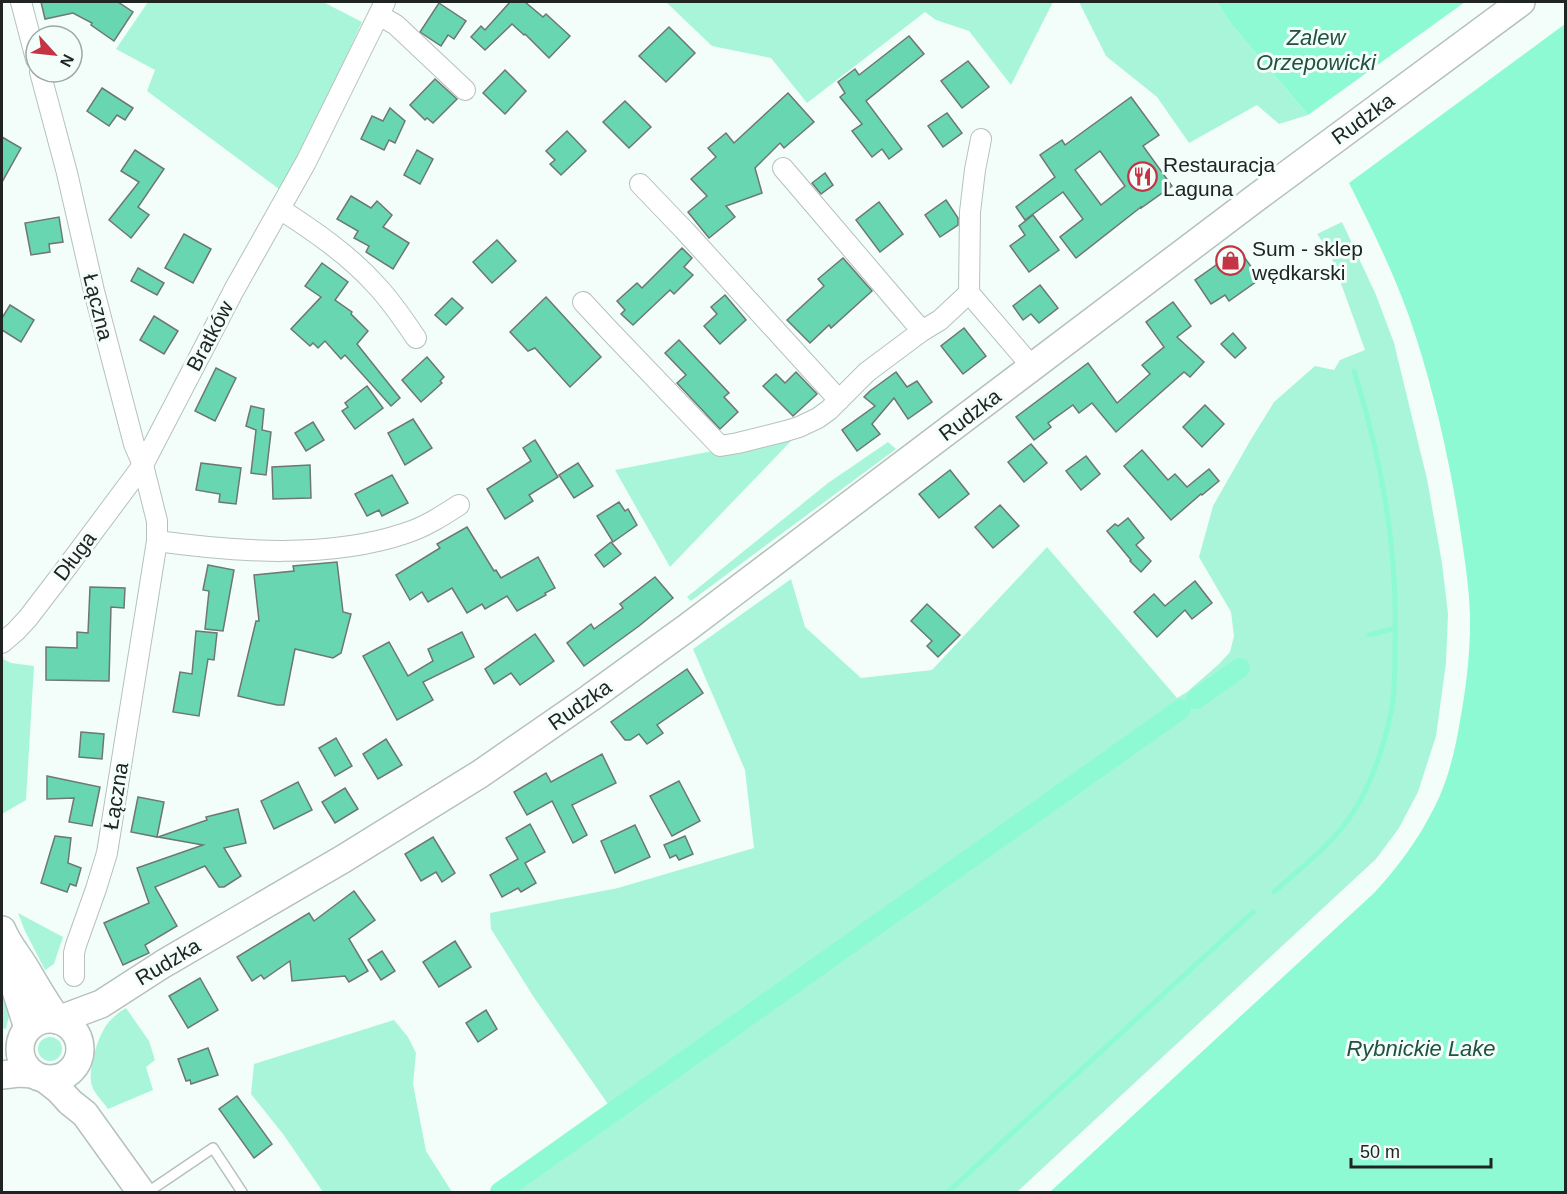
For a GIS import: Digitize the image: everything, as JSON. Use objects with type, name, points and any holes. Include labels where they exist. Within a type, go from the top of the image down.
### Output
[{"type":"main road","name":"Rudzka","points":[[58,1020],[101,1004],[407,819],[499,761],[590,698],[1033,368],[1261,194],[1521,2]]},
{"type":"main road","points":[[3,934],[39,994],[58,1020]]},
{"type":"main road","points":[[3,934],[25,1032],[20,1048],[21,1058],[26,1068],[56,1086],[85,1114],[141,1192]]},
{"type":"main road","points":[[2,1075],[19,1072],[54,1079],[64,1076],[72,1070],[101,1004]]},
{"type":"main road","points":[[2,1055],[41,1020],[48,1018],[66,1023],[78,1038],[79,1079],[85,1114]]},
{"type":"street","points":[[21,2],[27,24]]},
{"type":"street","name":"Bratków","points":[[142,465],[230,298],[306,162],[382,8],[396,25],[465,90]]},
{"type":"street","name":"Łączna","points":[[43,84],[67,172],[94,291],[134,444],[157,521],[157,541],[106,853],[76,945],[74,976]]},
{"type":"street","points":[[981,139],[970,212],[969,293],[1033,368]]},
{"type":"street","points":[[783,168],[921,331]]},
{"type":"street","points":[[640,184],[838,400]]},
{"type":"street","points":[[280,209],[314,231],[369,278],[416,338]]},
{"type":"street","points":[[583,302],[720,446],[799,427],[818,418],[867,372],[921,331],[940,320],[969,293]]},
{"type":"street","name":"Długa","points":[[2,643],[22,624],[50,590],[142,465]]},
{"type":"street","points":[[157,541],[235,550],[268,551],[301,551],[345,546],[406,533],[431,522],[459,505]]},
{"type":"lane","points":[[148,1192],[213,1148],[242,1192]]},
{"type":"shaded area","points":[[148,2],[323,2],[362,22],[315,125],[279,189],[147,91],[155,70],[116,49]]},
{"type":"shaded area","points":[[666,2],[1053,2],[1011,85],[969,31],[936,20],[925,12],[807,103],[771,58],[712,46]]},
{"type":"shaded area","points":[[1079,2],[1217,2],[1232,25],[1308,115],[1279,124],[1257,105],[1189,143],[1157,97],[1106,56]]},
{"type":"shaded area","points":[[1342,222],[1376,295],[1394,343],[1427,479],[1442,563],[1448,614],[1446,663],[1436,736],[1418,792],[1399,828],[1376,859],[1017,1192],[492,1192],[610,1107],[533,996],[491,929],[490,913],[618,888],[754,848],[745,770],[693,649],[791,579],[805,627],[861,678],[932,670],[1047,547],[1177,698],[1187,692],[1230,652],[1234,636],[1231,612],[1199,557],[1213,506],[1274,402],[1315,366],[1334,370],[1340,360],[1365,350],[1330,253],[1317,234]]},
{"type":"shaded area","points":[[792,440],[670,567],[615,470],[713,451]]},
{"type":"shaded area","points":[[888,442],[896,449],[691,601],[687,597],[828,483]]},
{"type":"shaded area","points":[[5,657],[3,659],[11,663],[34,666],[26,800],[2,814],[2,658]]},
{"type":"shaded area","points":[[18,913],[63,937],[54,964],[45,970],[25,931]]},
{"type":"shaded area","points":[[2,995],[9,1007],[6,1029],[2,1028]]},
{"type":"shaded area","points":[[126,1008],[149,1041],[155,1060],[146,1067],[153,1090],[108,1109],[92,1086],[92,1063],[104,1029]]},
{"type":"shaded area","points":[[394,1020],[408,1037],[416,1053],[413,1084],[426,1151],[452,1192],[323,1192],[283,1134],[251,1094],[254,1064]]},
{"type":"shaded area","points":[[50,1037],[59,1040],[62,1049],[59,1058],[50,1061],[41,1058],[38,1049],[41,1040]]},
{"type":"water","name":"Zalew Orzepowicki","points":[[1217,2],[1465,2],[1308,115],[1232,25]]},
{"type":"water","name":"Rybnickie Lake","points":[[1565,24],[1565,1192],[1050,1192],[1374,893],[1414,842],[1439,798],[1456,743],[1467,672],[1470,612],[1468,582],[1454,489],[1431,387],[1416,337],[1394,278],[1349,183]]},
{"type":"building","points":[[41,2],[118,2],[133,12],[114,41],[91,25],[92,23],[73,13],[45,19]]},
{"type":"building","points":[[510,2],[525,2],[543,17],[546,14],[570,36],[549,58],[512,24],[485,50],[471,37],[481,26],[485,30]]},
{"type":"building","points":[[439,3],[466,21],[454,39],[448,35],[441,46],[420,32]]},
{"type":"building","points":[[669,27],[695,53],[666,82],[639,56]]},
{"type":"building","points":[[909,36],[924,54],[866,101],[902,149],[889,159],[882,149],[872,157],[852,131],[862,124],[840,97],[845,93],[838,82],[855,69],[859,75]]},
{"type":"building","points":[[968,61],[989,87],[962,108],[941,81]]},
{"type":"building","points":[[505,70],[526,91],[505,114],[483,93]]},
{"type":"building","points":[[435,79],[457,99],[433,123],[427,118],[425,120],[410,105]]},
{"type":"building","points":[[102,88],[133,108],[125,120],[117,115],[109,126],[87,111]]},
{"type":"building","points":[[788,93],[814,122],[784,148],[780,143],[755,168],[762,193],[726,206],[735,217],[709,238],[688,212],[707,196],[691,179],[716,157],[708,148],[726,133],[734,143]]},
{"type":"building","points":[[1131,97],[1159,135],[1143,146],[1172,186],[1076,258],[1060,237],[1083,219],[1063,192],[1025,220],[1016,207],[1055,177],[1040,155],[1062,140],[1065,145]],"holes":[[[1100,151],[1125,186],[1101,205],[1075,170]]]},
{"type":"building","points":[[625,101],[651,127],[629,148],[603,122]]},
{"type":"building","points":[[390,108],[405,121],[395,143],[389,140],[384,150],[361,139],[372,116],[383,121]]},
{"type":"building","points":[[947,113],[962,133],[943,147],[928,126]]},
{"type":"building","points":[[567,131],[586,151],[561,175],[550,164],[555,160],[546,151]]},
{"type":"building","points":[[2,137],[21,148],[2,182]]},
{"type":"building","points":[[135,150],[164,169],[138,207],[149,215],[131,238],[109,220],[139,182],[121,171]]},
{"type":"building","points":[[417,150],[433,159],[420,184],[404,175]]},
{"type":"building","points":[[825,173],[833,185],[821,194],[812,183]]},
{"type":"building","points":[[351,196],[371,208],[377,201],[392,215],[383,227],[409,243],[393,269],[366,252],[369,246],[354,238],[358,231],[337,219]]},
{"type":"building","points":[[946,200],[958,218],[958,225],[940,237],[925,215]]},
{"type":"building","points":[[879,202],[903,234],[880,252],[856,220]]},
{"type":"building","points":[[1033,215],[1059,250],[1029,272],[1010,246],[1025,235],[1019,226]]},
{"type":"building","points":[[59,217],[63,242],[49,244],[50,252],[31,255],[25,223]]},
{"type":"building","points":[[184,234],[211,249],[193,283],[165,268]]},
{"type":"building","points":[[497,240],[516,261],[492,283],[473,262]]},
{"type":"building","points":[[682,248],[692,258],[684,267],[693,275],[674,294],[670,290],[633,325],[621,314],[625,310],[617,301],[637,283],[642,288]]},
{"type":"building","points":[[1242,254],[1260,279],[1229,301],[1225,295],[1211,304],[1195,280],[1219,263],[1222,268]]},
{"type":"building","points":[[843,258],[872,291],[831,328],[829,325],[810,343],[787,320],[824,286],[818,279]]},
{"type":"building","points":[[322,263],[348,282],[335,300],[352,312],[351,314],[368,331],[357,344],[400,398],[391,406],[345,355],[341,359],[325,341],[318,348],[313,343],[310,346],[291,329],[321,297],[305,286]]},
{"type":"building","points":[[138,268],[164,283],[157,295],[131,281]]},
{"type":"building","points":[[1040,285],[1058,308],[1039,323],[1031,314],[1023,320],[1013,306]]},
{"type":"building","points":[[725,295],[746,320],[720,344],[704,326],[717,314],[711,307]]},
{"type":"building","points":[[546,297],[601,357],[570,387],[535,348],[528,351],[510,332]]},
{"type":"building","points":[[452,298],[463,308],[446,325],[435,315]]},
{"type":"building","points":[[1173,302],[1191,326],[1177,337],[1204,362],[1190,377],[1184,372],[1116,432],[1092,403],[1079,413],[1073,405],[1048,423],[1051,427],[1034,440],[1016,417],[1088,363],[1117,403],[1150,374],[1142,365],[1164,347],[1146,322]]},
{"type":"building","points":[[10,305],[34,320],[21,342],[2,330],[2,318]]},
{"type":"building","points":[[154,316],[178,331],[164,354],[140,340]]},
{"type":"building","points":[[964,328],[986,356],[963,374],[941,346]]},
{"type":"building","points":[[1233,333],[1246,348],[1235,358],[1221,344]]},
{"type":"building","points":[[679,340],[729,393],[724,397],[738,412],[720,429],[677,383],[686,375],[665,353]]},
{"type":"building","points":[[427,357],[444,377],[440,381],[442,383],[421,402],[402,380]]},
{"type":"building","points":[[216,368],[236,378],[215,421],[195,411]]},
{"type":"building","points":[[796,372],[817,394],[793,416],[763,386],[776,374],[785,383]]},
{"type":"building","points":[[896,372],[907,387],[917,381],[932,402],[908,419],[894,398],[872,424],[880,434],[857,451],[842,430],[875,406],[864,397]]},
{"type":"building","points":[[367,386],[383,408],[355,429],[342,411],[348,407],[345,403]]},
{"type":"building","points":[[1205,405],[1224,424],[1202,447],[1183,427]]},
{"type":"building","points":[[251,406],[264,409],[262,430],[271,432],[266,475],[251,473],[256,430],[246,426]]},
{"type":"building","points":[[413,419],[432,448],[405,465],[388,433]]},
{"type":"building","points":[[313,422],[324,440],[306,451],[295,433]]},
{"type":"building","points":[[535,440],[558,477],[529,495],[533,501],[505,519],[487,489],[531,461],[523,448]]},
{"type":"building","points":[[1031,444],[1047,463],[1024,482],[1008,462]]},
{"type":"building","points":[[1142,450],[1168,480],[1175,474],[1187,487],[1209,469],[1219,481],[1171,520],[1124,466]]},
{"type":"building","points":[[1086,456],[1100,474],[1081,490],[1066,471]]},
{"type":"building","points":[[201,463],[241,468],[236,504],[219,502],[220,494],[196,490]]},
{"type":"building","points":[[578,463],[593,486],[574,498],[559,475]]},
{"type":"building","points":[[310,465],[311,498],[273,499],[272,467]]},
{"type":"building","points":[[950,470],[969,494],[939,518],[919,494]]},
{"type":"building","points":[[392,475],[408,503],[382,516],[379,510],[367,516],[355,494]]},
{"type":"building","points":[[619,502],[625,511],[628,509],[637,525],[613,542],[597,516]]},
{"type":"building","points":[[1000,505],[1019,526],[993,548],[975,527]]},
{"type":"building","points":[[1128,518],[1144,538],[1136,545],[1151,561],[1141,572],[1107,531]]},
{"type":"building","points":[[467,527],[494,571],[496,570],[501,578],[538,557],[555,588],[517,611],[507,596],[485,609],[482,604],[467,613],[452,588],[428,602],[422,592],[410,600],[396,575],[440,548],[437,544]]},
{"type":"building","points":[[611,542],[621,554],[604,567],[595,555]]},
{"type":"building","points":[[337,562],[343,612],[351,614],[341,653],[333,658],[295,649],[284,705],[238,696],[256,621],[259,621],[254,575],[294,571],[293,566]]},
{"type":"building","points":[[208,565],[234,570],[223,631],[205,629],[209,591],[203,590]]},
{"type":"building","points":[[655,577],[673,598],[584,666],[567,643],[591,624],[594,629],[623,608],[620,604]]},
{"type":"building","points":[[1195,581],[1212,603],[1192,619],[1185,610],[1157,637],[1134,612],[1154,594],[1165,606]]},
{"type":"building","points":[[90,587],[125,588],[124,608],[111,607],[109,681],[46,680],[46,647],[77,648],[77,632],[88,633]]},
{"type":"building","points":[[927,604],[960,635],[938,657],[927,646],[932,641],[911,621]]},
{"type":"building","points":[[196,631],[217,633],[214,660],[208,659],[199,716],[173,712],[180,672],[192,674]]},
{"type":"building","points":[[462,632],[474,657],[423,682],[433,700],[397,720],[363,656],[389,642],[408,676],[433,661],[428,649]]},
{"type":"building","points":[[535,634],[554,661],[520,685],[511,673],[494,684],[485,669]]},
{"type":"building","points":[[687,669],[703,693],[657,725],[663,733],[647,744],[639,734],[630,740],[625,740],[611,722]]},
{"type":"building","points":[[81,732],[104,734],[102,759],[79,757]]},
{"type":"building","points":[[336,738],[352,766],[335,776],[319,748]]},
{"type":"building","points":[[386,739],[402,765],[378,779],[363,754]]},
{"type":"building","points":[[602,754],[616,783],[572,805],[587,835],[573,843],[552,801],[527,815],[514,792],[546,773],[551,782]]},
{"type":"building","points":[[47,776],[100,787],[92,826],[69,822],[74,798],[47,799]]},
{"type":"building","points":[[679,781],[700,821],[672,836],[650,796]]},
{"type":"building","points":[[298,782],[312,810],[274,829],[261,801]]},
{"type":"building","points":[[345,788],[358,809],[335,823],[322,802]]},
{"type":"building","points":[[138,797],[164,802],[157,837],[131,832]]},
{"type":"building","points":[[238,809],[246,843],[224,848],[241,876],[224,887],[219,887],[205,866],[155,887],[177,926],[145,945],[149,953],[123,965],[104,923],[149,903],[137,868],[203,845],[158,837],[207,820],[206,817]]},
{"type":"building","points":[[530,824],[545,852],[525,863],[536,883],[521,892],[518,888],[502,897],[490,875],[518,859],[506,838]]},
{"type":"building","points":[[635,825],[650,857],[615,873],[601,841]]},
{"type":"building","points":[[55,836],[71,838],[68,863],[81,868],[76,886],[70,884],[67,892],[41,883]]},
{"type":"building","points":[[685,836],[693,854],[679,860],[676,855],[670,858],[664,845]]},
{"type":"building","points":[[433,837],[455,873],[442,882],[436,872],[421,881],[405,854]]},
{"type":"building","points":[[354,891],[375,920],[349,939],[368,971],[349,982],[345,976],[292,981],[290,961],[264,979],[261,975],[252,981],[237,957],[309,913],[314,921]]},
{"type":"building","points":[[455,941],[471,967],[439,987],[423,962]]},
{"type":"building","points":[[382,951],[395,971],[381,980],[368,960]]},
{"type":"building","points":[[200,978],[218,1010],[188,1028],[169,996]]},
{"type":"building","points":[[486,1010],[497,1029],[478,1042],[466,1023]]},
{"type":"building","points":[[208,1048],[218,1075],[191,1084],[190,1080],[186,1081],[178,1059]]},
{"type":"building","points":[[237,1096],[272,1144],[254,1158],[219,1109]]},
{"type":"waterway","points":[[1274,892],[1337,834],[1354,811],[1379,757],[1393,700],[1395,610],[1391,541],[1373,438],[1354,371]]},
{"type":"waterway","points":[[1369,635],[1396,628]]},
{"type":"waterway","points":[[1196,699],[1240,668]]},
{"type":"waterway","points":[[500,1192],[1181,709]]},
{"type":"waterway","points":[[948,1192],[1253,912]]},
{"type":"place","name":"Restauracja Laguna","points":[[1142,177]]},
{"type":"place","name":"Sum - sklep wędkarski","points":[[1231,261]]}]
